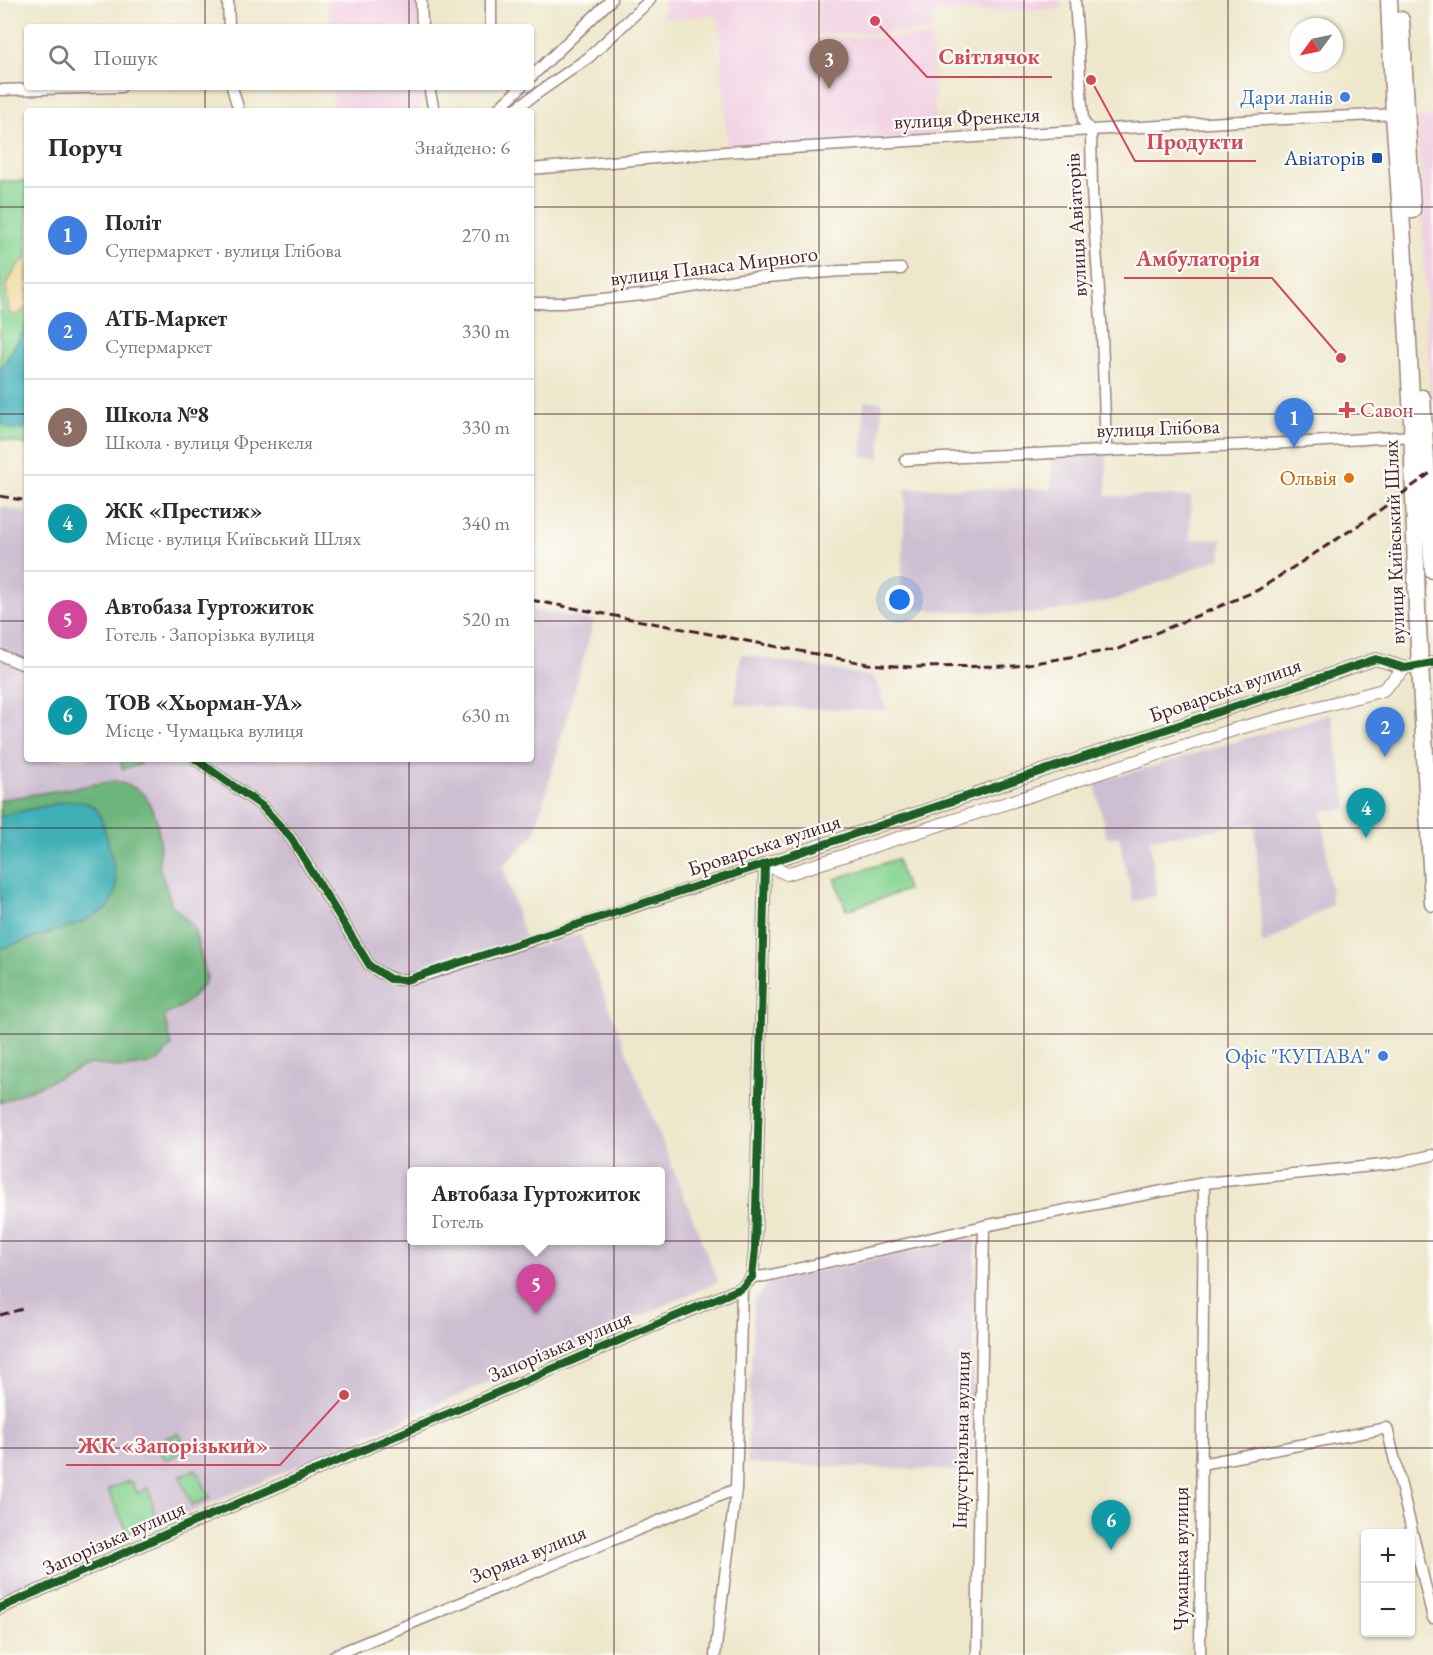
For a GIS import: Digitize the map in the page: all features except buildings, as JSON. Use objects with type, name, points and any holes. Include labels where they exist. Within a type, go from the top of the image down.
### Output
[{"type":"highway","name":"вулиця Київський Шлях","points":[[1389,0],[1400,114],[1433,570]]},
{"type":"highway","name":"вулиця Київський Шлях","points":[[1400,0],[1403,242],[1419,665],[1433,903]]},
{"type":"street","points":[[228,0],[229,24]]},
{"type":"street","points":[[421,0],[422,24]]},
{"type":"street","points":[[491,0],[492,24]]},
{"type":"street","points":[[534,74],[611,0]]},
{"type":"street","points":[[516,108],[588,58],[650,0]]},
{"type":"street","name":"вулиця Авіаторів","points":[[1075,0],[1083,121],[1090,131],[1106,449]]},
{"type":"street","points":[[0,90],[24,89]]},
{"type":"street","points":[[233,90],[238,108]]},
{"type":"street","points":[[430,90],[433,108]]},
{"type":"street","points":[[499,108],[518,90]]},
{"type":"street","name":"вулиця Френкеля","points":[[534,168],[724,152],[1242,121],[1400,114]]},
{"type":"street","name":"вулиця Панаса Мирного","points":[[534,303],[562,303],[644,295],[741,279],[901,269]]},
{"type":"street","name":"вулиця Глібова","points":[[905,460],[1412,436]]},
{"type":"street","points":[[0,654],[24,665]]},
{"type":"street","name":"Броварська вулиця","points":[[199,762],[262,806],[291,838],[370,966],[390,979],[406,980],[765,864],[1376,659],[1419,665]]},
{"type":"street","name":"Броварська вулиця","points":[[765,864],[787,874],[1236,729],[1383,690],[1419,665]]},
{"type":"street","points":[[765,864],[760,1087],[752,1277],[766,1276],[984,1226],[1204,1183],[1392,1164],[1433,1155]]},
{"type":"street","name":"Чумацька вулиця","points":[[1200,1655],[1204,1183]]},
{"type":"street","name":"Індустріальна вулиця","points":[[977,1655],[984,1226]]},
{"type":"street","name":"Запорізька вулиця","points":[[0,1608],[173,1531],[742,1288],[752,1277]]},
{"type":"street","points":[[715,1655],[736,1489],[742,1288]]},
{"type":"street","points":[[1201,1464],[1387,1428],[1433,1618]]},
{"type":"street","name":"Зоряна вулиця","points":[[335,1655],[736,1489]]},
{"type":"shaded area","points":[[327,0],[418,0],[419,24],[329,24]]},
{"type":"shaded area","points":[[663,0],[814,0],[815,38],[932,37],[936,139],[727,146],[719,16],[663,18]]},
{"type":"shaded area","points":[[817,0],[1061,0],[1062,9],[933,12],[933,31],[818,34]]},
{"type":"shaded area","points":[[332,90],[421,90],[421,108],[333,108]]},
{"type":"shaded area","points":[[1433,116],[1433,419],[1431,419],[1418,117]]},
{"type":"shaded area","points":[[864,401],[882,402],[880,458],[862,458]]},
{"type":"shaded area","points":[[1106,449],[1107,496],[1191,496],[1190,540],[1222,539],[1221,558],[1117,599],[1079,608],[1030,614],[900,609],[906,488],[1051,489],[1050,452]]},
{"type":"shaded area","points":[[0,507],[24,511],[24,762],[534,762],[534,610],[594,621],[534,835],[503,866],[524,936],[532,948],[580,934],[718,1282],[0,1596]]},
{"type":"shaded area","points":[[741,654],[874,677],[887,711],[735,705]]},
{"type":"shaded area","points":[[1331,714],[1348,809],[1322,811],[1332,905],[1262,945],[1255,824],[1150,839],[1157,895],[1133,902],[1119,837],[1106,837],[1095,783]]},
{"type":"shaded area","points":[[969,1238],[975,1242],[971,1471],[747,1464],[754,1301],[770,1282]]},
{"type":"green space","points":[[0,181],[24,181],[24,444],[0,439]]},
{"type":"green space","points":[[121,762],[140,762],[140,765],[122,769]]},
{"type":"green space","points":[[115,781],[135,788],[145,795],[156,818],[160,841],[159,866],[172,905],[194,928],[207,978],[188,1001],[164,1016],[172,1046],[156,1063],[123,1068],[89,1064],[0,1103],[0,949],[82,922],[69,801],[0,816],[0,800]]},
{"type":"green space","points":[[897,859],[907,890],[846,910],[835,879]]},
{"type":"green space","points":[[179,1433],[187,1450],[166,1460],[153,1444]]},
{"type":"green space","points":[[196,1469],[210,1498],[192,1505],[180,1477]]},
{"type":"green space","points":[[131,1482],[137,1493],[149,1488],[156,1521],[128,1533],[108,1490]]},
{"type":"sand","points":[[24,260],[24,309],[17,316],[9,313],[6,285]]},
{"type":"water","points":[[24,330],[24,428],[16,430],[0,422],[0,370]]},
{"type":"water","points":[[69,801],[84,802],[96,809],[99,814],[114,870],[116,887],[113,898],[107,909],[82,922],[0,949],[0,816]]},
{"type":"railway","points":[[534,601],[868,664],[910,667],[1016,666],[1118,649],[1258,590],[1365,521],[1433,471]]},
{"type":"railway","points":[[0,496],[24,500]]},
{"type":"railway","points":[[0,1315],[23,1309]]},
{"type":"cycle path","points":[[199,762],[262,806],[291,838],[370,966],[390,979],[406,980],[765,864],[1376,659],[1405,668],[1433,663]]},
{"type":"cycle path","points":[[0,1608],[173,1531],[742,1288],[752,1277],[755,1249],[765,864]]},
{"type":"place","name":"Світлячок","points":[[875,21]]},
{"type":"place","name":"Продукти","points":[[1091,80]]},
{"type":"place","name":"Школа №8","points":[[829,89]]},
{"type":"place","name":"Дари ланів","points":[[1345,97]]},
{"type":"place","name":"Авіаторів","points":[[1377,158]]},
{"type":"place","name":"Амбулаторія","points":[[1341,358]]},
{"type":"place","name":"Савон","points":[[1347,410]]},
{"type":"place","name":"Політ","points":[[1294,448]]},
{"type":"place","name":"Ольвія","points":[[1349,478]]},
{"type":"place","name":"АТБ-Маркет","points":[[1385,757]]},
{"type":"place","name":"ЖК «Престиж»","points":[[1366,838]]},
{"type":"place","name":"Офіс \"КУПАВА\"","points":[[1383,1056]]},
{"type":"place","name":"Автобаза Гуртожиток","points":[[536,1314]]},
{"type":"place","name":"ЖК «Запорізький»","points":[[344,1395]]},
{"type":"place","name":"ТОВ «Хьорман-УА»","points":[[1111,1550]]}]
